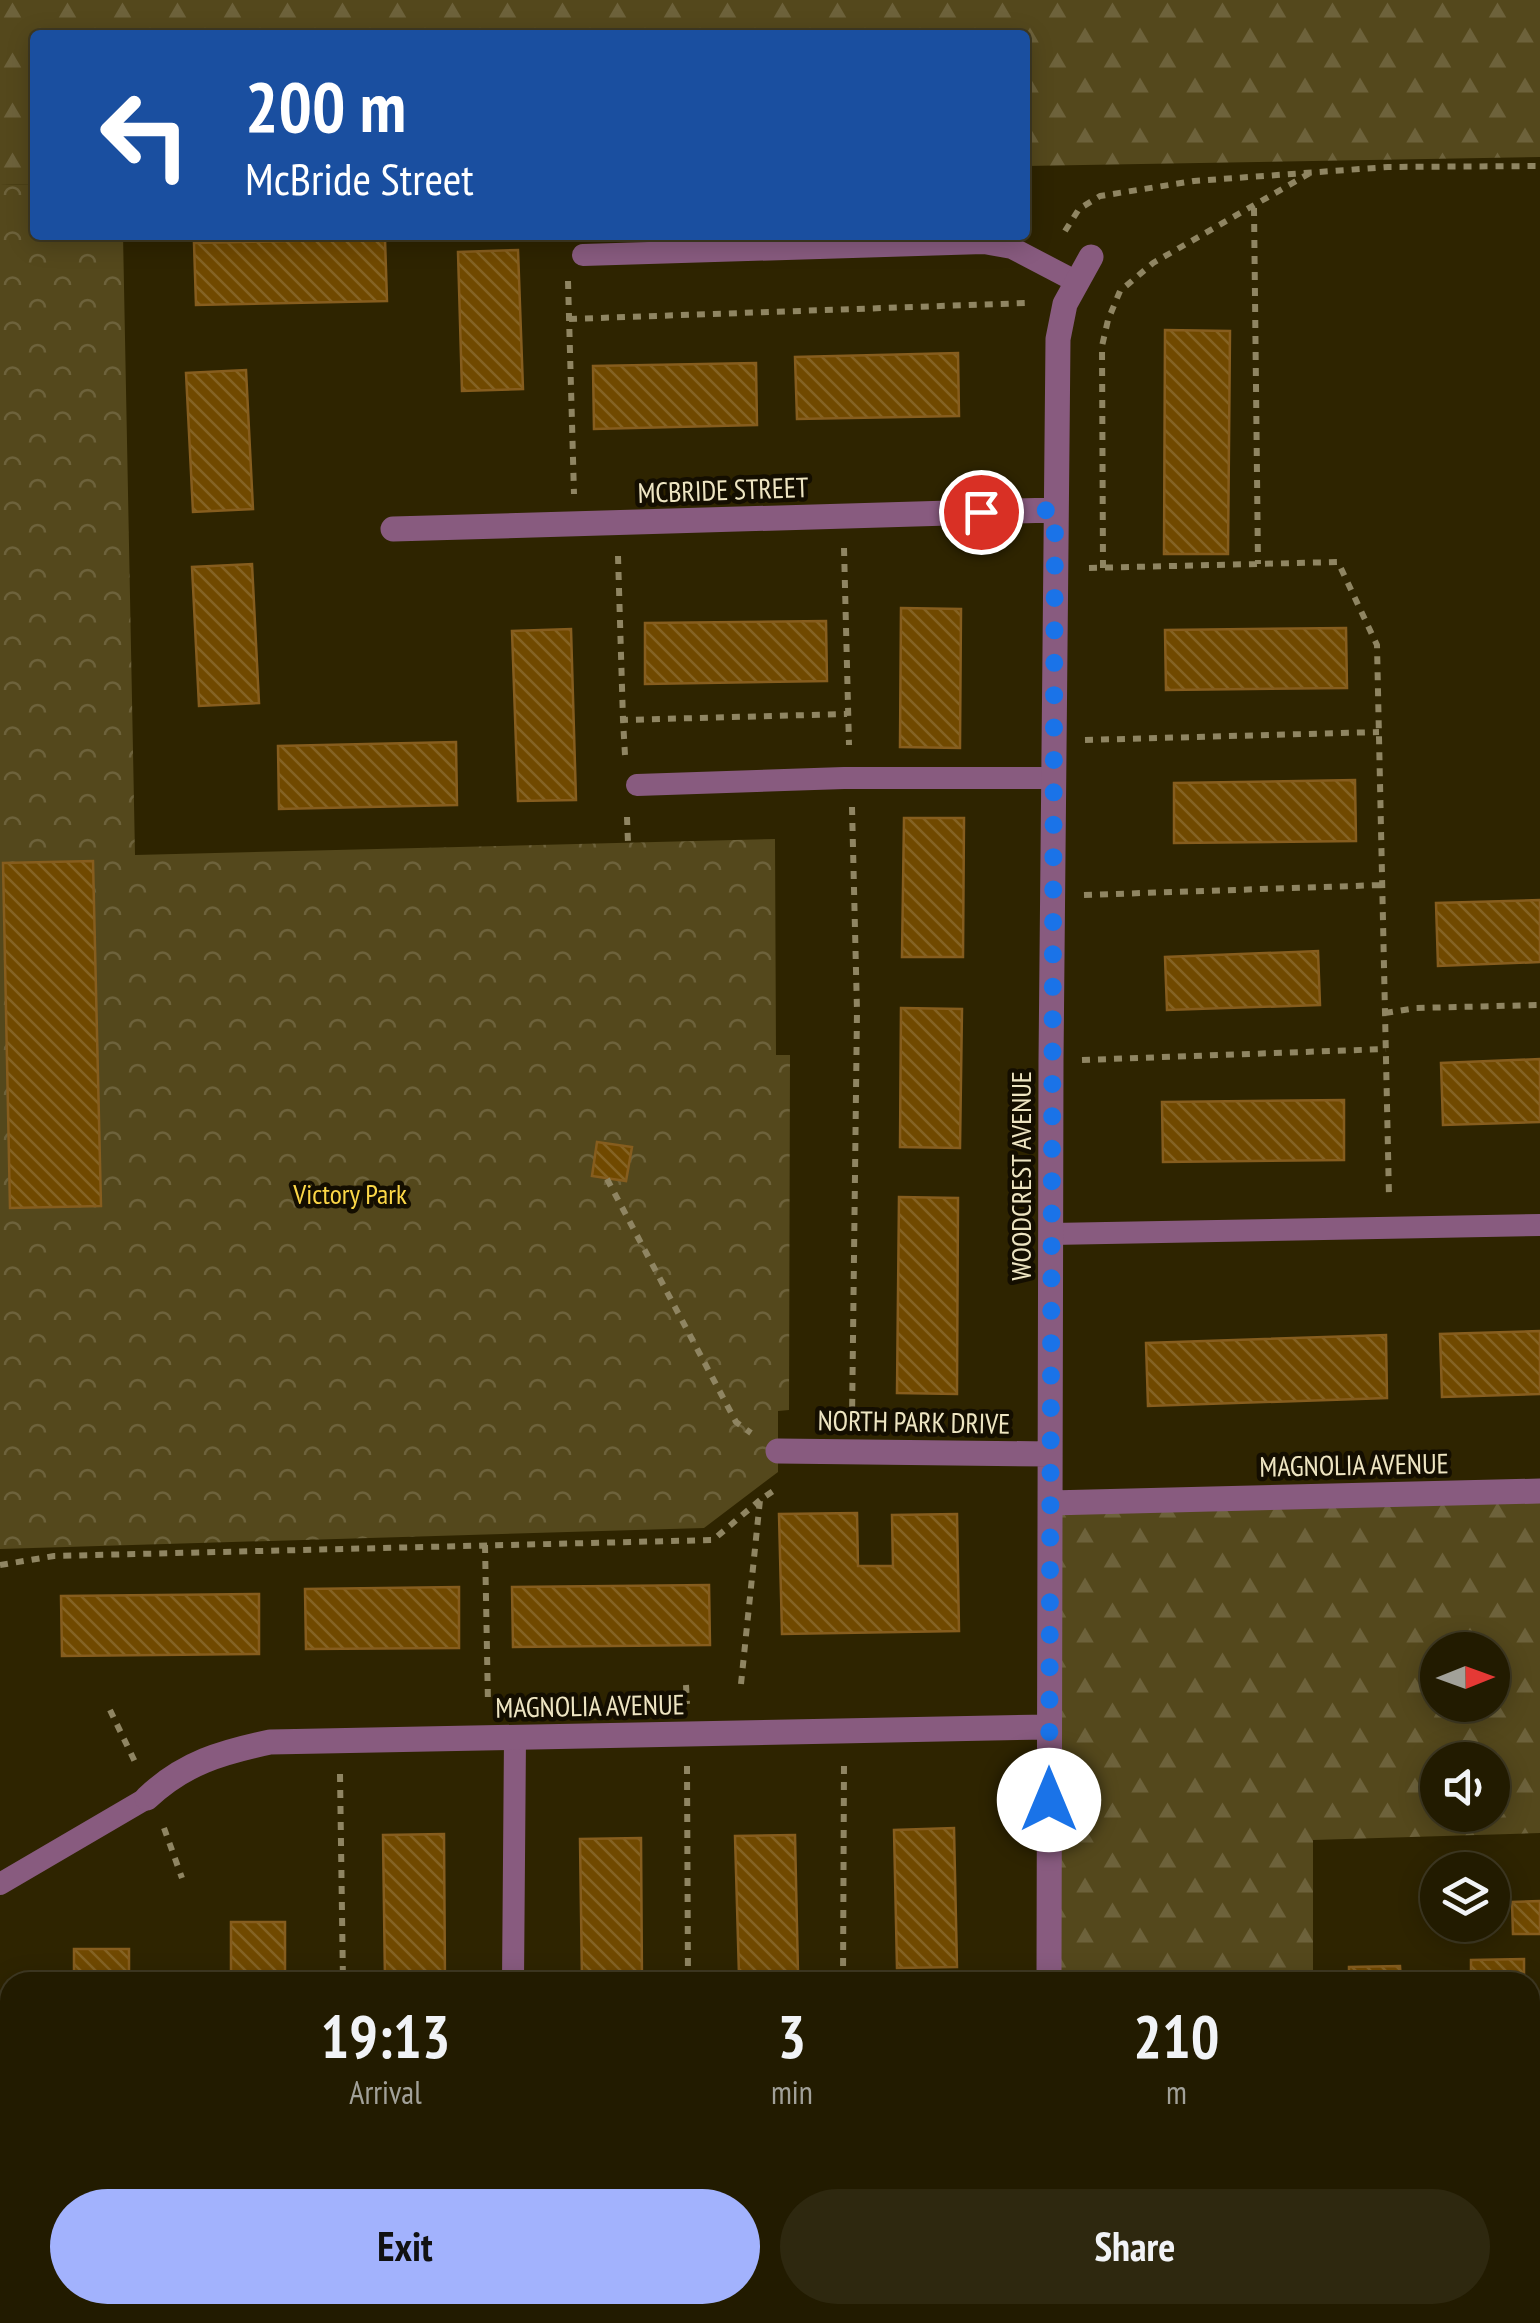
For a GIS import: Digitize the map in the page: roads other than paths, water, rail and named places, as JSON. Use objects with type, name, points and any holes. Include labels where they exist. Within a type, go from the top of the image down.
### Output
[{"type":"street","name":"WOODCREST AVENUE","points":[[1049,1972],[1058,339],[1065,304],[1090,257]]},
{"type":"street","name":"MCBRIDE STREET","points":[[394,529],[1055,510]]},
{"type":"street","name":"NORTH PARK DRIVE","points":[[778,1451],[1050,1454]]},
{"type":"street","name":"MAGNOLIA AVENUE","points":[[1050,1503],[1540,1491]]},
{"type":"street","name":"MAGNOLIA AVENUE","points":[[147,1798],[165,1782],[222,1752],[270,1742],[1048,1726]]},
{"type":"lane","points":[[575,262],[984,242],[1012,248],[1077,282]]},
{"type":"lane","points":[[631,779],[1054,778]]},
{"type":"lane","points":[[1051,1234],[1540,1225]]},
{"type":"lane","points":[[513,1972],[515,1738]]},
{"type":"lane","points":[[0,1884],[147,1798]]},
{"type":"park label","name":"Victory Park","points":[[350,1194]]}]
